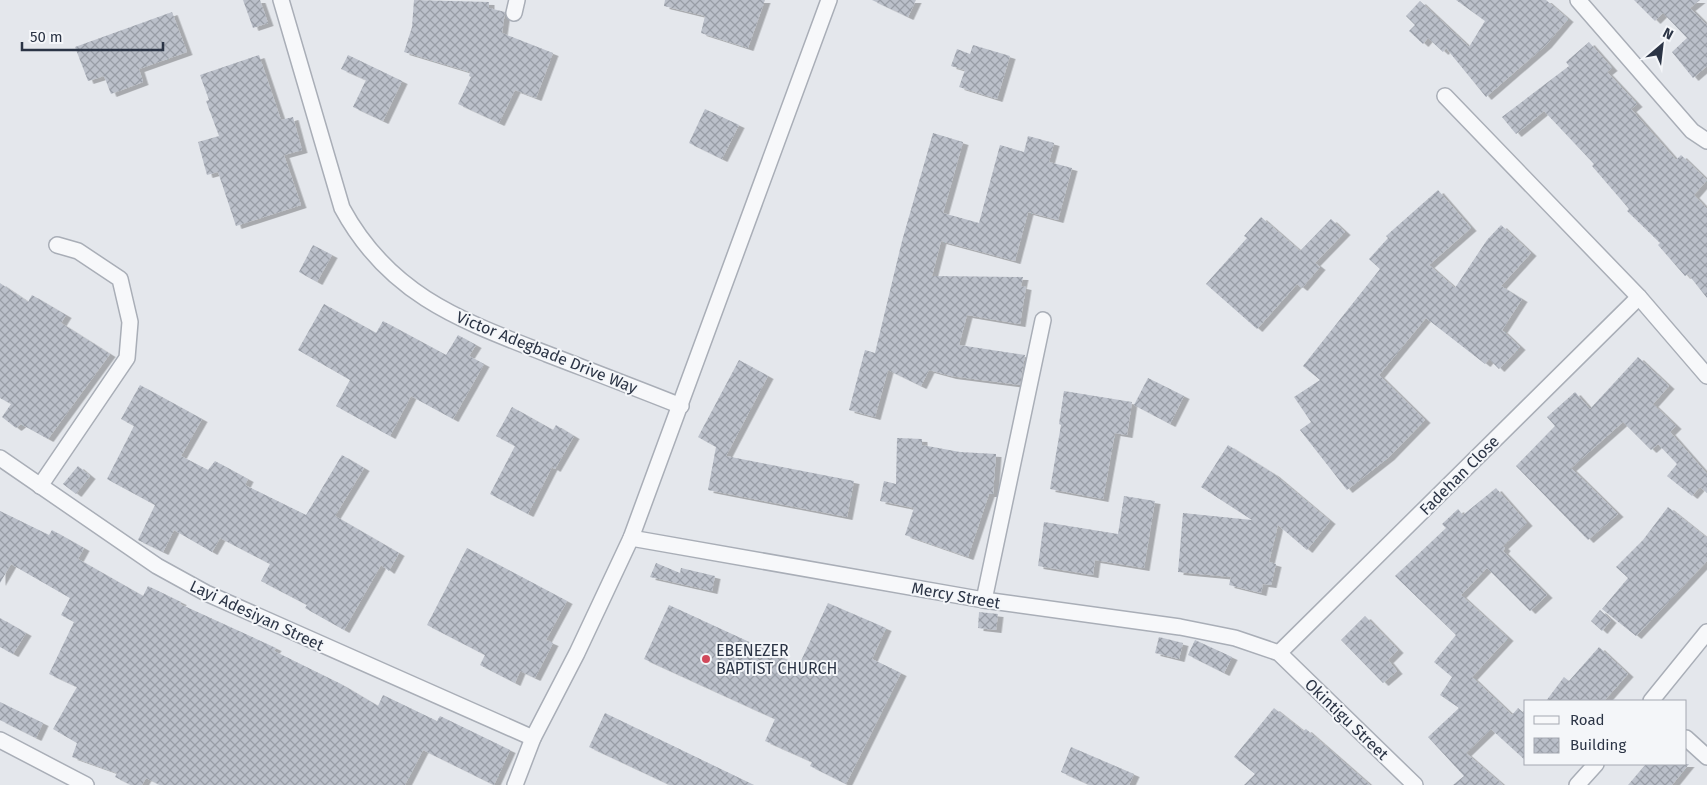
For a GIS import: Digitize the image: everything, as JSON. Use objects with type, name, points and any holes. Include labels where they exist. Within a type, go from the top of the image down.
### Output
[{"type":"street","name":"Victor Adegbade Drive Way","points":[[282,0],[342,208],[354,230],[374,255],[396,276],[431,303],[467,323],[681,406]]},
{"type":"street","points":[[515,785],[533,738],[574,658],[631,538],[681,406],[774,144],[829,0]]},
{"type":"street","points":[[1578,0],[1692,131],[1707,142]]},
{"type":"street","points":[[1445,96],[1639,297],[1707,376]]},
{"type":"street","points":[[40,486],[126,358],[130,322],[120,280],[78,251],[57,245]]},
{"type":"street","name":"Fadehan Close","points":[[1279,653],[1639,297]]},
{"type":"street","points":[[984,600],[1043,320]]},
{"type":"street","name":"Layi Adesiyan Street","points":[[0,458],[157,566],[206,593],[533,738]]},
{"type":"street","name":"Mercy Street","points":[[631,538],[984,600],[1180,627],[1235,638],[1279,653]]},
{"type":"street","points":[[1652,700],[1707,632]]},
{"type":"street","name":"Okintigu Street","points":[[1279,653],[1415,785]]},
{"type":"street","points":[[1687,739],[1707,758]]},
{"type":"street","points":[[0,740],[86,785]]},
{"type":"street","points":[[1577,785],[1595,765]]},
{"type":"building","points":[[243,0],[260,0],[268,23],[253,28]]},
{"type":"building","points":[[414,0],[489,2],[489,8],[505,12],[502,33],[553,53],[536,98],[515,90],[499,123],[458,104],[471,77],[469,76],[470,72],[404,52],[412,27]]},
{"type":"building","points":[[665,0],[765,0],[748,48],[701,33],[705,16],[664,6]]},
{"type":"building","points":[[872,0],[916,0],[908,17]]},
{"type":"building","points":[[1456,0],[1546,0],[1568,19],[1546,45],[1486,97],[1446,48],[1443,52],[1428,38],[1423,44],[1409,31],[1415,25],[1406,16],[1420,1],[1469,47],[1485,21]]},
{"type":"building","points":[[1634,0],[1700,0],[1690,8],[1707,25],[1707,66],[1693,78],[1672,52],[1687,38],[1663,13],[1655,21]]},
{"type":"building","points":[[172,12],[187,52],[139,69],[143,82],[111,94],[104,76],[88,81],[75,47]]},
{"type":"building","points":[[1589,42],[1612,68],[1607,72],[1637,104],[1631,109],[1676,160],[1681,155],[1707,180],[1694,195],[1707,209],[1707,298],[1688,274],[1685,276],[1658,245],[1660,243],[1627,211],[1629,209],[1592,166],[1594,164],[1544,111],[1516,134],[1502,117],[1569,66],[1566,62]]},
{"type":"building","points":[[973,45],[1010,56],[997,99],[959,87],[965,70],[951,66],[957,49],[970,54]]},
{"type":"building","points":[[259,55],[281,120],[293,117],[302,150],[284,155],[301,205],[236,226],[218,172],[207,175],[198,142],[219,136],[206,101],[209,100],[200,75]]},
{"type":"building","points":[[348,55],[402,81],[383,121],[353,107],[366,80],[341,69]]},
{"type":"building","points":[[705,109],[739,125],[722,159],[689,143]]},
{"type":"building","points":[[933,133],[963,142],[943,213],[979,223],[1000,145],[1024,152],[1028,136],[1054,143],[1049,162],[1072,168],[1058,220],[1028,212],[1015,261],[941,241],[932,276],[1023,277],[1021,286],[1026,287],[1020,324],[967,315],[959,345],[1025,355],[1020,385],[951,376],[929,370],[921,386],[888,370],[875,417],[849,410],[865,350],[875,353],[902,241]]},
{"type":"building","points":[[1438,190],[1471,228],[1429,265],[1455,288],[1487,240],[1501,225],[1531,253],[1501,286],[1522,299],[1502,330],[1520,347],[1499,369],[1489,359],[1485,364],[1426,318],[1379,375],[1425,420],[1389,457],[1347,490],[1300,430],[1311,422],[1294,397],[1320,380],[1303,366],[1380,269],[1369,259],[1388,238],[1386,236]]},
{"type":"building","points":[[1261,217],[1300,251],[1331,219],[1345,232],[1315,263],[1320,267],[1302,288],[1297,284],[1257,329],[1206,284],[1247,238],[1244,236]]},
{"type":"building","points":[[313,245],[332,255],[317,282],[299,272]]},
{"type":"building","points":[[0,283],[28,302],[32,295],[66,315],[61,323],[110,354],[48,439],[21,424],[16,428],[2,417],[11,404],[0,398]]},
{"type":"building","points":[[324,304],[376,333],[383,321],[446,355],[458,335],[476,345],[469,356],[484,364],[453,419],[411,396],[390,436],[336,406],[350,380],[298,350]]},
{"type":"building","points":[[1638,357],[1669,386],[1653,404],[1676,426],[1670,432],[1707,474],[1707,493],[1700,487],[1692,496],[1667,476],[1677,464],[1658,444],[1651,450],[1623,422],[1571,468],[1618,514],[1588,540],[1516,466],[1555,426],[1547,417],[1575,392],[1590,409]]},
{"type":"building","points":[[739,360],[768,376],[726,456],[854,481],[847,517],[708,490],[716,447],[698,437]]},
{"type":"building","points":[[1148,378],[1184,396],[1170,424],[1134,405]]},
{"type":"building","points":[[140,385],[202,419],[181,456],[208,470],[215,461],[248,479],[245,485],[306,515],[342,455],[364,468],[335,516],[399,553],[389,571],[381,565],[344,630],[305,608],[307,605],[261,581],[270,564],[220,538],[212,552],[174,530],[163,552],[138,540],[155,505],[107,479],[134,426],[121,419]]},
{"type":"building","points":[[1064,391],[1132,402],[1127,435],[1115,433],[1103,499],[1050,489],[1061,425],[1059,424]]},
{"type":"building","points":[[512,407],[553,430],[556,425],[574,436],[555,469],[552,467],[528,514],[490,494],[515,446],[496,436]]},
{"type":"building","points":[[897,438],[922,439],[922,445],[960,452],[996,454],[993,494],[989,494],[968,557],[905,535],[914,508],[880,501],[884,481],[896,484]]},
{"type":"building","points":[[1228,445],[1274,474],[1330,521],[1307,550],[1278,525],[1269,562],[1276,564],[1271,585],[1263,584],[1261,593],[1229,585],[1231,577],[1178,572],[1183,513],[1252,520],[1201,487]]},
{"type":"building","points":[[78,466],[90,476],[76,494],[63,484]]},
{"type":"building","points":[[1496,488],[1527,523],[1503,546],[1505,548],[1503,551],[1547,595],[1530,611],[1487,568],[1461,595],[1508,638],[1472,677],[1512,715],[1518,708],[1524,713],[1524,759],[1491,729],[1466,753],[1503,785],[1453,785],[1464,776],[1428,737],[1459,708],[1440,695],[1452,677],[1434,662],[1456,635],[1395,576],[1446,528],[1442,524],[1458,509],[1463,515]]},
{"type":"building","points":[[1124,496],[1155,501],[1144,568],[1095,560],[1093,575],[1038,566],[1044,522],[1118,534]]},
{"type":"building","points":[[1668,507],[1707,538],[1707,561],[1636,636],[1602,609],[1628,578],[1616,567],[1643,540]]},
{"type":"building","points":[[0,511],[49,535],[52,530],[84,548],[78,559],[143,596],[148,586],[181,602],[180,604],[276,648],[274,651],[341,684],[378,706],[383,695],[437,721],[440,716],[510,750],[494,785],[423,750],[405,785],[160,785],[146,778],[142,785],[131,785],[115,777],[117,773],[72,757],[77,743],[53,729],[77,687],[49,674],[74,622],[61,615],[70,598],[11,564],[0,583]]},
{"type":"building","points":[[467,548],[567,601],[546,640],[553,643],[535,678],[520,671],[515,683],[480,665],[485,655],[427,625]]},
{"type":"building","points":[[656,563],[680,573],[681,568],[715,576],[712,591],[650,577]]},
{"type":"building","points":[[828,603],[886,628],[872,659],[901,673],[846,784],[810,766],[812,762],[765,741],[775,719],[644,659],[669,605],[799,665]]},
{"type":"building","points":[[1600,610],[1611,620],[1602,631],[1591,621]]},
{"type":"building","points":[[979,612],[998,614],[996,630],[978,628]]},
{"type":"building","points":[[1365,616],[1398,650],[1388,660],[1397,671],[1383,683],[1341,640]]},
{"type":"building","points":[[0,618],[26,633],[13,654],[0,647]]},
{"type":"building","points":[[1159,637],[1183,643],[1179,659],[1155,653]]},
{"type":"building","points":[[1195,640],[1232,657],[1224,673],[1188,655]]},
{"type":"building","points":[[1599,647],[1628,674],[1605,700],[1547,700],[1564,677],[1569,681]]},
{"type":"building","points":[[0,702],[43,723],[36,738],[0,720]]},
{"type":"building","points":[[1274,708],[1303,731],[1306,729],[1370,785],[1244,785],[1255,774],[1234,757]]},
{"type":"building","points":[[605,713],[754,785],[670,785],[589,747]]},
{"type":"building","points":[[1071,747],[1134,774],[1129,785],[1090,785],[1061,772]]},
{"type":"building","points":[[1689,764],[1672,785],[1628,785],[1645,765]]},
{"type":"place","name":"EBENEZER BAPTIST CHURCH","points":[[706,659]]}]
